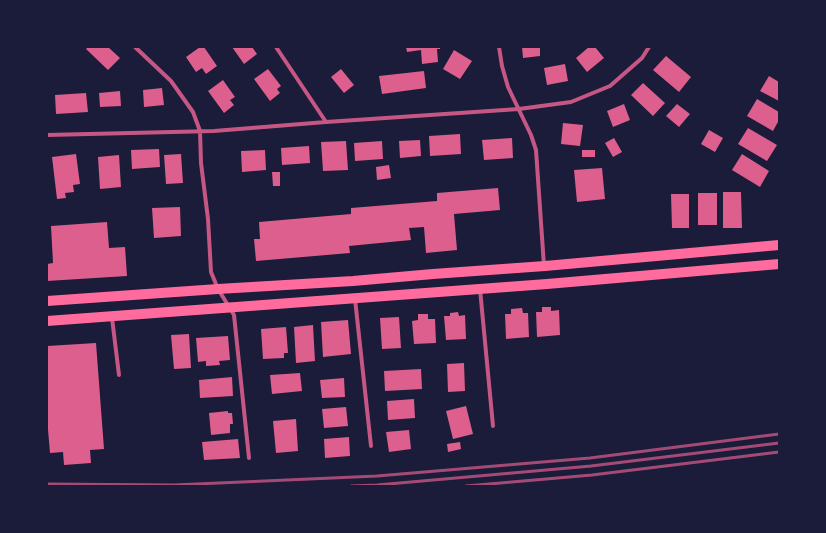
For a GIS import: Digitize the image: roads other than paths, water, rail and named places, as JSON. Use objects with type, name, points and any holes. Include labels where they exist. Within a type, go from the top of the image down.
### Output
[{"type":"main road","points":[[47,301],[354,281],[779,246]]},
{"type":"main road","points":[[47,321],[355,299],[779,264]]},
{"type":"main road","points":[[544,266],[547,284]]},
{"type":"main road","points":[[354,281],[355,299]]},
{"type":"street","points":[[135,47],[171,81],[193,112],[200,131],[201,162],[208,219],[211,272],[218,289],[234,315],[249,458]]},
{"type":"street","points":[[276,47],[326,122]]},
{"type":"street","points":[[499,47],[502,66],[508,87],[531,135],[536,150],[544,266]]},
{"type":"street","points":[[47,135],[200,131],[214,132],[326,122],[519,109],[572,102],[610,86],[642,58],[649,47]]},
{"type":"street","points":[[480,289],[493,426]]},
{"type":"street","points":[[355,299],[371,446]]},
{"type":"street","points":[[112,317],[119,375]]},
{"type":"railway","points":[[47,484],[174,485],[377,476],[590,458],[779,434]]},
{"type":"railway","points":[[351,486],[591,466],[779,443]]},
{"type":"railway","points":[[466,486],[592,475],[779,452]]}]
